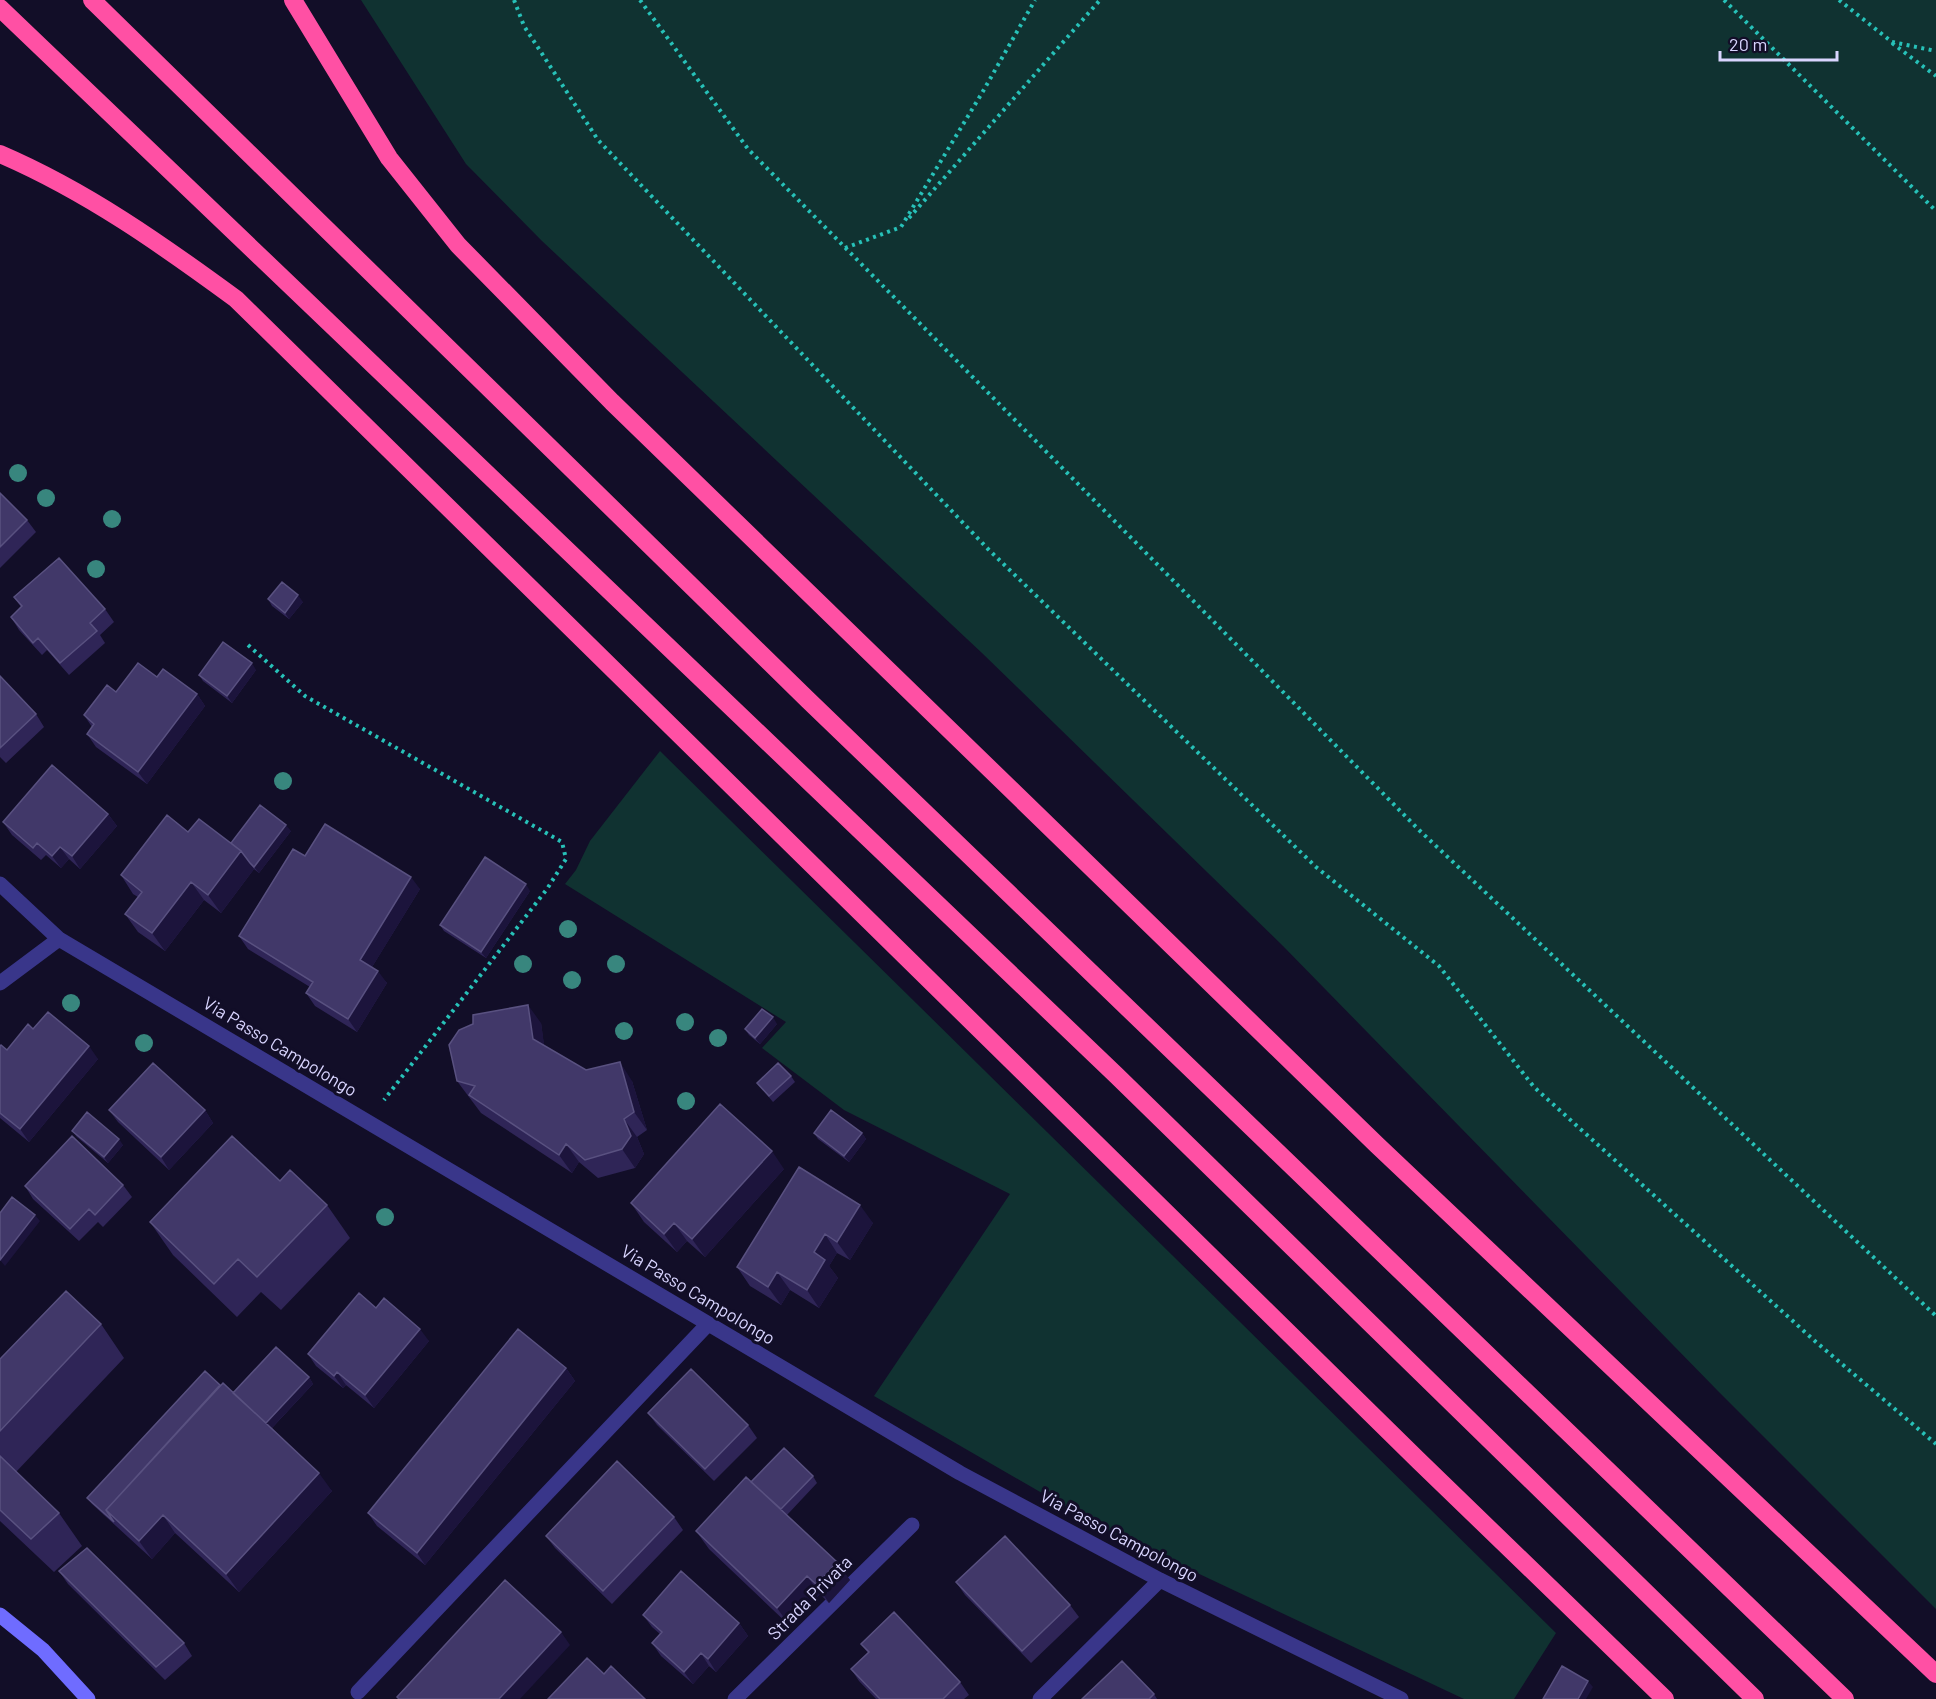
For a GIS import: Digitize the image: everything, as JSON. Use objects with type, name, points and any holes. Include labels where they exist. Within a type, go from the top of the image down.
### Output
[{"type":"highway","points":[[92,0],[817,708],[1845,1699]]},
{"type":"highway","points":[[293,0],[389,158],[458,245],[621,410],[1377,1145],[1936,1674]]},
{"type":"highway","points":[[0,8],[1107,1066],[1755,1699]]},
{"type":"highway","points":[[0,154],[37,170],[140,229],[236,299],[1419,1461],[1665,1699]]},
{"type":"main road","points":[[0,1604],[19,1628],[88,1699]]},
{"type":"main road","points":[[0,1615],[19,1628]]},
{"type":"street","name":"Via Passo Campolongo","points":[[0,884],[59,939],[960,1473],[1160,1580],[1401,1699]]},
{"type":"street","points":[[0,983],[59,939]]},
{"type":"street","points":[[358,1692],[708,1324]]},
{"type":"street","name":"Strada Privata","points":[[735,1699],[912,1525]]},
{"type":"street","points":[[1040,1699],[1160,1580]]},
{"type":"path","points":[[514,0],[524,26],[598,140],[988,549],[1316,867],[1439,966],[1534,1087],[1816,1342],[1936,1444]]},
{"type":"path","points":[[640,0],[748,149],[845,248],[1419,830],[1936,1316]]},
{"type":"path","points":[[901,227],[1035,0]]},
{"type":"path","points":[[845,248],[901,227],[1100,0]]},
{"type":"path","points":[[1724,0],[1936,211]]},
{"type":"path","points":[[1839,0],[1936,76]]},
{"type":"path","points":[[1892,42],[1936,51]]},
{"type":"path","points":[[248,645],[305,696],[562,842],[566,860],[547,889],[367,1122]]},
{"type":"green space","points":[[361,0],[1936,0],[1936,1609],[1717,1390],[1283,946],[982,653],[542,241],[466,164]]},
{"type":"green space","points":[[660,751],[1556,1633],[1514,1699],[1464,1699],[1106,1530],[874,1396],[1010,1194],[844,1110],[762,1048],[786,1022],[565,884],[576,870],[590,841]]},
{"type":"building","points":[[0,493],[27,520],[0,547]]},
{"type":"building","points":[[59,558],[105,609],[90,623],[97,631],[60,663],[38,638],[33,643],[11,617],[22,606],[14,597]]},
{"type":"building","points":[[282,582],[298,595],[285,613],[268,599]]},
{"type":"building","points":[[223,642],[252,663],[227,696],[199,675]]},
{"type":"building","points":[[138,663],[157,677],[163,669],[197,694],[138,772],[87,734],[94,724],[84,715],[107,685],[116,692]]},
{"type":"building","points":[[0,676],[36,714],[0,748]]},
{"type":"building","points":[[52,765],[108,814],[72,856],[60,847],[52,856],[37,843],[33,848],[3,822]]},
{"type":"building","points":[[260,805],[286,825],[254,867],[231,843]]},
{"type":"building","points":[[167,815],[188,832],[199,819],[241,851],[208,895],[191,882],[152,933],[125,914],[142,892],[121,875]]},
{"type":"building","points":[[325,824],[411,877],[360,960],[378,971],[348,1019],[306,993],[313,982],[239,936],[293,849],[305,856]]},
{"type":"building","points":[[485,857],[526,884],[481,952],[440,925]]},
{"type":"building","points":[[528,1005],[533,1039],[586,1070],[620,1062],[634,1112],[624,1119],[631,1136],[622,1149],[585,1160],[566,1144],[559,1155],[469,1095],[475,1086],[457,1081],[449,1045],[459,1030],[473,1024],[473,1015]]},
{"type":"building","points":[[762,1009],[773,1017],[755,1038],[745,1029]]},
{"type":"building","points":[[48,1012],[89,1046],[20,1129],[0,1113],[0,1046],[7,1050],[28,1024],[33,1029]]},
{"type":"building","points":[[153,1063],[205,1110],[161,1157],[109,1110]]},
{"type":"building","points":[[778,1063],[791,1076],[769,1096],[757,1083]]},
{"type":"building","points":[[720,1104],[772,1151],[692,1239],[674,1223],[664,1234],[631,1203]]},
{"type":"building","points":[[831,1110],[862,1133],[844,1156],[814,1133]]},
{"type":"building","points":[[87,1112],[119,1139],[104,1157],[72,1131]]},
{"type":"building","points":[[72,1136],[123,1185],[95,1215],[89,1209],[70,1229],[25,1186]]},
{"type":"building","points":[[232,1136],[280,1181],[290,1170],[327,1205],[257,1277],[238,1259],[214,1284],[150,1222]]},
{"type":"building","points":[[799,1167],[860,1205],[837,1242],[825,1234],[814,1252],[825,1260],[807,1290],[777,1272],[768,1287],[737,1267]]},
{"type":"building","points":[[12,1197],[35,1215],[0,1260],[0,1213]]},
{"type":"building","points":[[66,1291],[101,1324],[0,1431],[0,1359]]},
{"type":"building","points":[[359,1293],[376,1308],[384,1298],[420,1329],[365,1395],[337,1372],[334,1376],[308,1354]]},
{"type":"building","points":[[518,1329],[566,1368],[417,1553],[368,1513]]},
{"type":"building","points":[[276,1347],[309,1377],[266,1423],[233,1393]]},
{"type":"building","points":[[691,1369],[748,1425],[705,1469],[648,1413]]},
{"type":"building","points":[[205,1371],[220,1385],[106,1510],[114,1522],[87,1498]]},
{"type":"building","points":[[223,1383],[319,1473],[226,1574],[163,1515],[139,1541],[106,1510]]},
{"type":"building","points":[[784,1448],[813,1476],[781,1509],[751,1482]]},
{"type":"building","points":[[0,1456],[59,1513],[31,1539],[0,1510]]},
{"type":"building","points":[[617,1461],[674,1517],[603,1591],[546,1536]]},
{"type":"building","points":[[746,1477],[837,1562],[817,1585],[807,1576],[777,1608],[696,1531]]},
{"type":"building","points":[[1005,1536],[1070,1605],[1022,1651],[956,1582]]},
{"type":"building","points":[[87,1548],[184,1643],[156,1667],[59,1571]]},
{"type":"building","points":[[681,1571],[739,1623],[708,1659],[701,1653],[684,1672],[652,1643],[662,1632],[643,1615]]},
{"type":"building","points":[[505,1580],[561,1632],[499,1699],[399,1699],[397,1697]]},
{"type":"building","points":[[894,1612],[960,1682],[943,1699],[880,1699],[851,1669],[869,1652],[861,1644]]},
{"type":"building","points":[[587,1658],[604,1674],[611,1666],[645,1699],[548,1699]]},
{"type":"building","points":[[1122,1661],[1154,1694],[1149,1699],[1082,1699]]},
{"type":"building","points":[[1562,1666],[1588,1681],[1578,1699],[1543,1699]]}]
